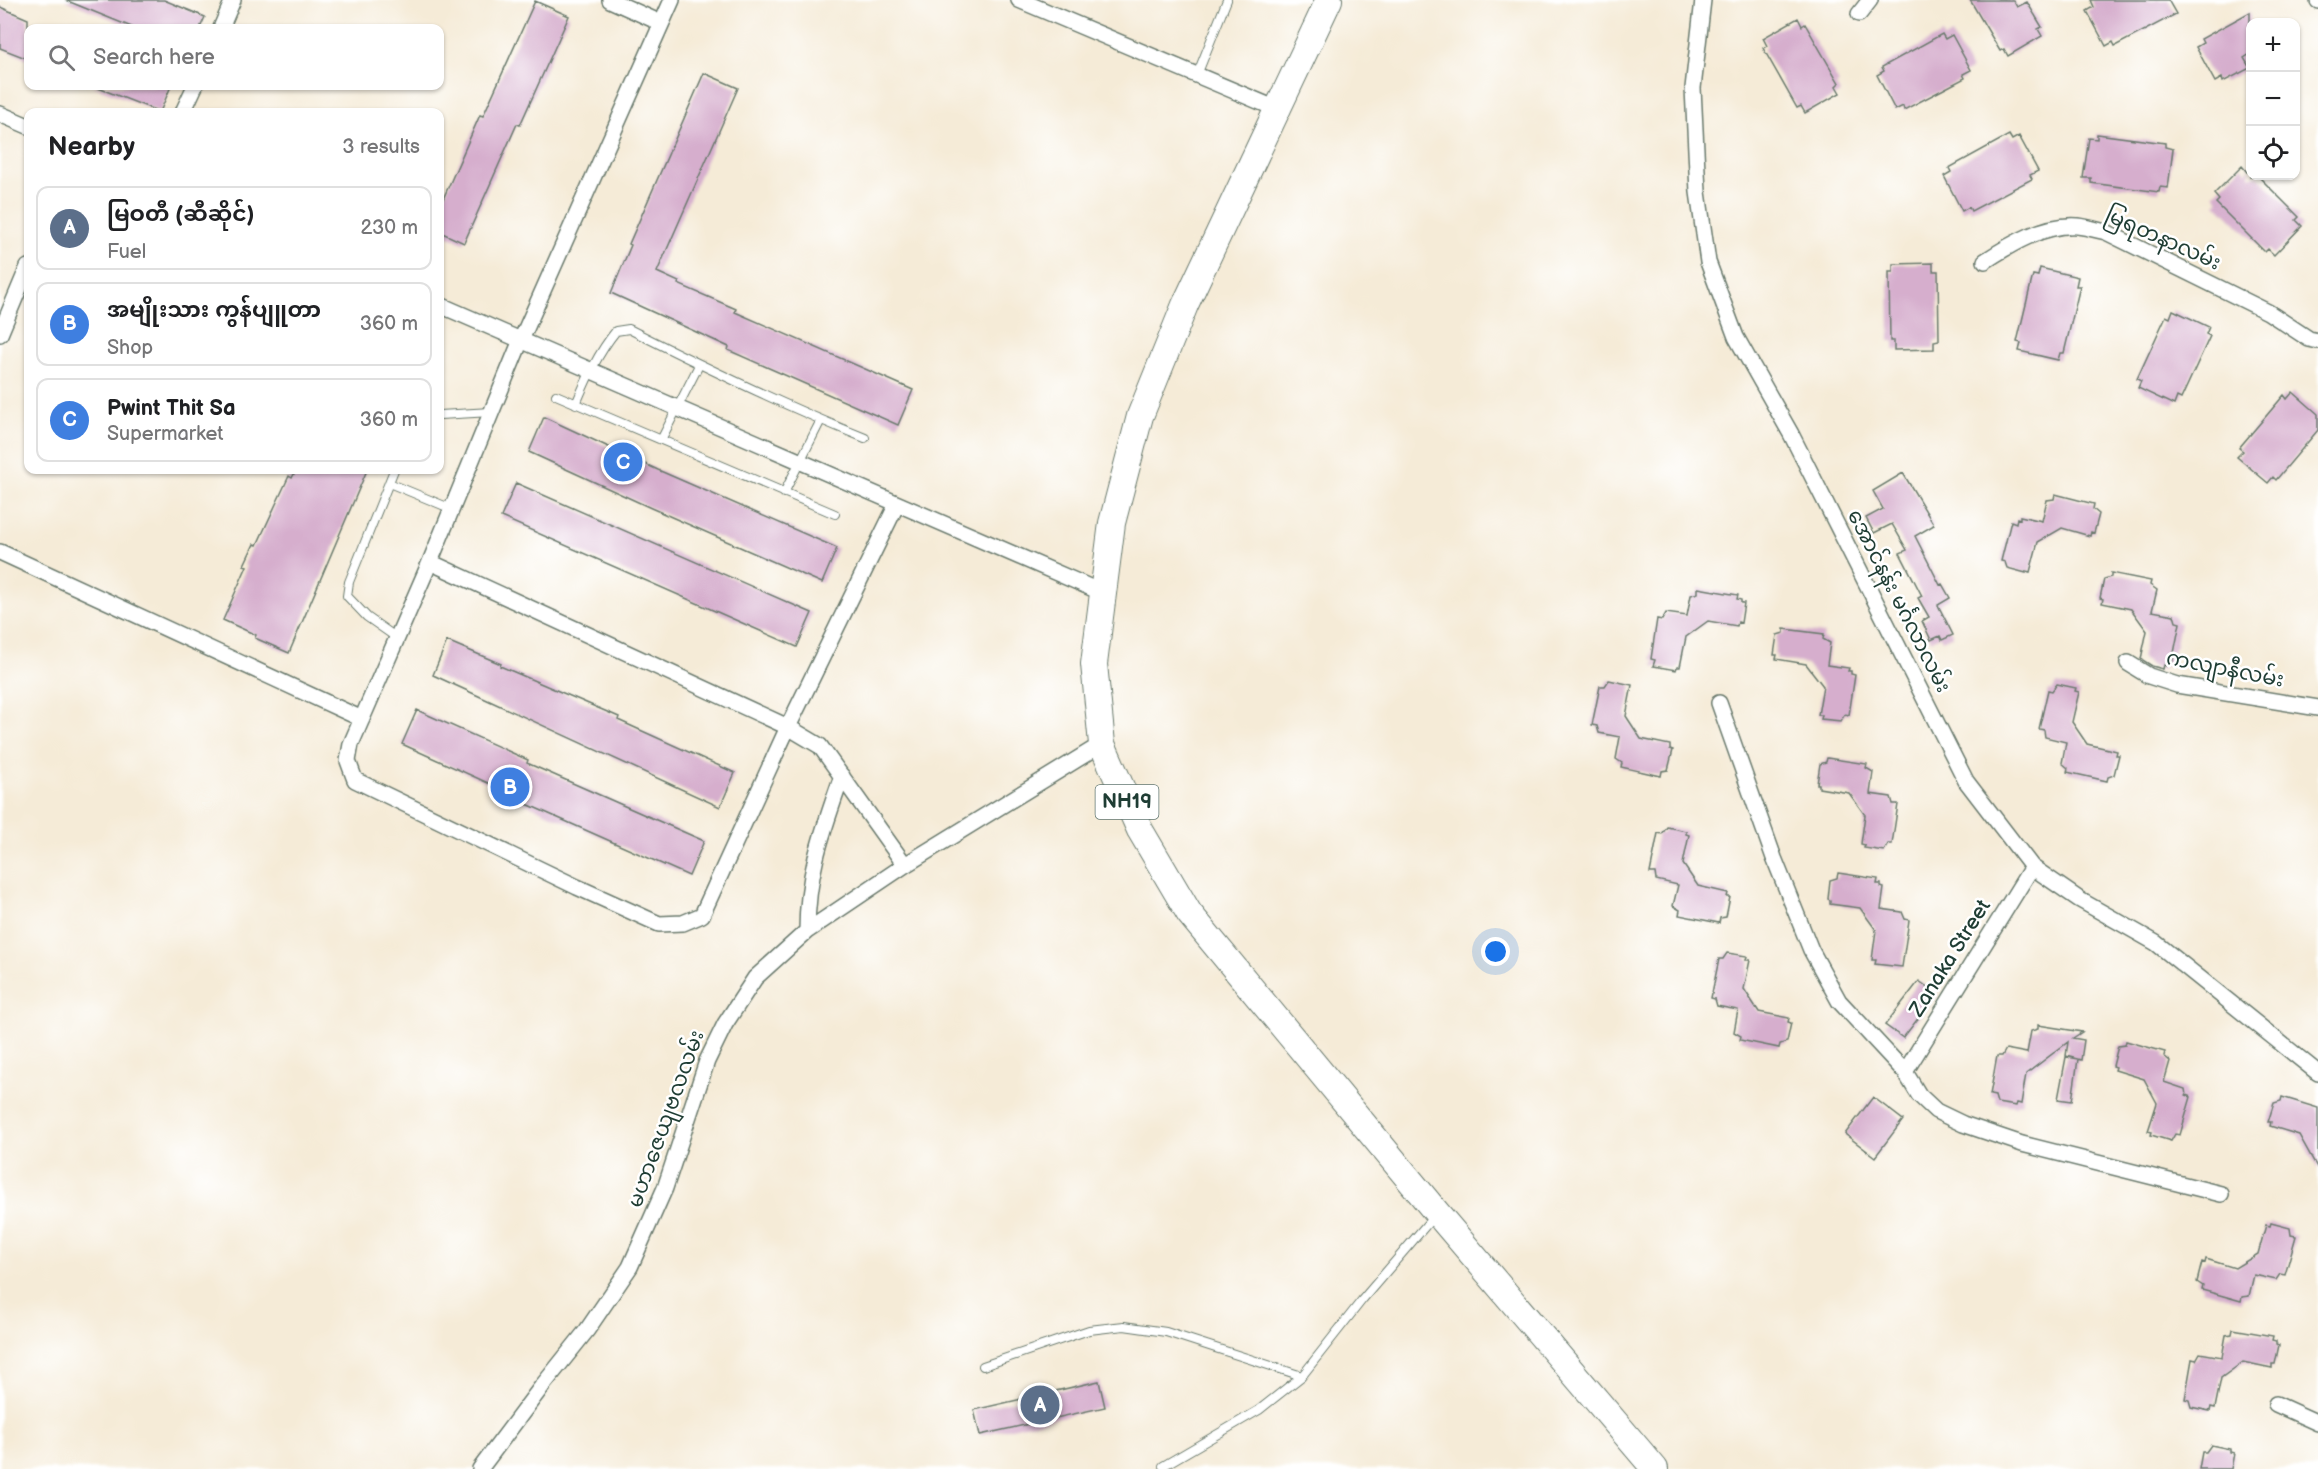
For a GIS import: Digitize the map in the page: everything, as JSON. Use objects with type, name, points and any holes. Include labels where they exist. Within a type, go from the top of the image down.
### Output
[{"type":"highway","name":"NH19","points":[[1329,0],[1185,305],[1140,416],[1112,523],[1094,664],[1102,744],[1140,830],[1189,913],[1437,1213],[1655,1469]]},
{"type":"street","points":[[223,24],[234,0]]},
{"type":"street","points":[[610,0],[662,23]]},
{"type":"street","points":[[672,0],[521,340],[430,562],[351,744],[348,761],[355,780],[659,924],[683,922],[702,915],[788,727],[897,504]]},
{"type":"street","points":[[1019,0],[1277,110]]},
{"type":"street","name":"အောင်နန်း မင်္ဂလာလမ်း","points":[[1703,0],[1693,88],[1698,192],[1708,262],[1736,337],[1791,434],[1966,781],[2032,867],[2080,900],[2156,943],[2318,1073]]},
{"type":"street","points":[[1859,14],[1870,0]]},
{"type":"street","points":[[185,108],[193,90]]},
{"type":"street","points":[[0,114],[24,124]]},
{"type":"street","name":"မြရတနာလမ်း","points":[[1984,261],[2017,240],[2042,231],[2077,226],[2106,232],[2268,312],[2308,339],[2318,341]]},
{"type":"street","points":[[0,334],[24,277]]},
{"type":"street","points":[[444,307],[1103,593]]},
{"type":"street","points":[[0,552],[362,719]]},
{"type":"street","points":[[430,562],[788,727],[820,746],[905,866]]},
{"type":"street","name":"ကလျာနီလမ်း","points":[[2128,663],[2149,676],[2177,685],[2318,708]]},
{"type":"street","points":[[1719,703],[1774,858],[1811,950],[1839,1001],[1905,1072],[1919,1095],[1936,1111],[1963,1124],[2022,1144],[2221,1194]]},
{"type":"street","name":"မဟာဇေယျဗလလမ်း","points":[[480,1469],[587,1330],[630,1267],[665,1188],[707,1061],[725,1024],[755,978],[807,932],[905,866],[1102,744]]},
{"type":"street","points":[[807,932],[807,903],[814,860],[842,776]]},
{"type":"street","name":"Zanaka Street","points":[[1905,1072],[2032,867]]},
{"type":"street","points":[[2276,1404],[2318,1423]]},
{"type":"lane","points":[[1197,75],[1227,0]]},
{"type":"lane","points":[[576,404],[607,342],[616,331],[629,329],[699,365],[865,438]]},
{"type":"lane","points":[[661,440],[699,365]]},
{"type":"lane","points":[[556,395],[835,514]]},
{"type":"lane","points":[[444,415],[491,412]]},
{"type":"lane","points":[[784,493],[820,420]]},
{"type":"lane","points":[[392,474],[349,582],[347,596],[367,617],[397,638]]},
{"type":"lane","points":[[389,483],[452,509]]},
{"type":"lane","points":[[1163,1466],[1259,1410],[1302,1376],[1362,1300],[1437,1213]]},
{"type":"lane","points":[[983,1366],[1089,1330],[1124,1326],[1166,1332],[1302,1376]]},
{"type":"building","points":[[65,0],[164,0],[205,17],[202,24],[124,24]]},
{"type":"building","points":[[1970,0],[2013,0],[2017,7],[2027,2],[2042,27],[2038,29],[2042,36],[2008,56],[2004,49],[2000,51]]},
{"type":"building","points":[[2091,0],[2168,0],[2176,14],[2115,46],[2113,42],[2106,46],[2087,11],[2094,7]]},
{"type":"building","points":[[535,1],[569,16],[520,125],[517,124],[464,243],[444,234],[444,197],[480,115],[483,116]]},
{"type":"building","points":[[0,7],[28,19],[28,24],[24,24],[24,57],[0,48]]},
{"type":"building","points":[[2250,12],[2250,18],[2246,18],[2246,57],[2244,58],[2246,70],[2223,82],[2222,78],[2215,82],[2196,47],[2203,43],[2201,39]]},
{"type":"building","points":[[1798,18],[1802,26],[1805,24],[1839,83],[1836,86],[1840,93],[1805,113],[1801,106],[1797,108],[1763,48],[1767,46],[1763,38]]},
{"type":"building","points":[[1942,34],[1945,39],[1952,35],[1971,70],[1963,74],[1965,78],[1904,110],[1903,106],[1895,110],[1877,75],[1884,71],[1882,67]]},
{"type":"building","points":[[704,73],[738,88],[657,272],[679,282],[678,284],[736,309],[735,312],[913,390],[898,425],[728,350],[729,347],[611,293],[631,245],[629,244]]},
{"type":"building","points":[[103,90],[169,90],[162,108],[150,108]]},
{"type":"building","points":[[2097,134],[2165,143],[2165,147],[2173,149],[2168,188],[2160,187],[2159,192],[2091,183],[2091,178],[2083,178],[2089,138],[2097,139]]},
{"type":"building","points":[[2009,135],[2012,140],[2019,136],[2038,171],[2030,175],[2032,179],[1971,211],[1969,207],[1962,211],[1944,176],[1951,172],[1949,168]]},
{"type":"building","points":[[2242,166],[2246,171],[2246,180],[2262,180],[2299,217],[2296,220],[2302,226],[2274,255],[2268,249],[2265,252],[2216,203],[2219,200],[2214,194]]},
{"type":"building","points":[[1933,263],[1933,271],[1938,271],[1939,340],[1934,341],[1934,349],[1894,350],[1894,341],[1890,341],[1889,272],[1893,272],[1893,264]]},
{"type":"building","points":[[2040,268],[2078,277],[2076,286],[2080,286],[2064,353],[2060,353],[2058,360],[2019,351],[2021,343],[2017,342],[2033,275],[2038,276]]},
{"type":"building","points":[[2173,310],[2209,327],[2206,334],[2210,336],[2181,399],[2177,397],[2174,405],[2138,388],[2141,381],[2137,379],[2166,316],[2170,318]]},
{"type":"building","points":[[2293,392],[2318,414],[2318,430],[2276,480],[2273,477],[2268,483],[2237,457],[2243,451],[2239,448],[2284,395],[2287,399]]},
{"type":"building","points":[[544,417],[658,470],[837,548],[822,583],[529,452]]},
{"type":"building","points":[[1903,473],[1934,525],[1915,536],[1940,585],[1942,584],[1950,598],[1938,605],[1953,635],[1942,640],[1940,636],[1931,640],[1922,621],[1929,617],[1918,598],[1922,596],[1900,553],[1907,550],[1892,524],[1874,533],[1866,518],[1883,509],[1873,491]]},
{"type":"building","points":[[294,474],[365,474],[289,653],[223,620],[247,566],[244,565],[254,544],[257,545],[289,476],[292,478]]},
{"type":"building","points":[[516,483],[812,613],[797,647],[501,517]]},
{"type":"building","points":[[2055,494],[2094,504],[2093,509],[2099,514],[2094,533],[2091,532],[2090,536],[2062,528],[2038,542],[2030,572],[2007,568],[2005,562],[2001,561],[2011,521],[2016,523],[2020,516],[2042,521],[2047,500],[2054,499]]},
{"type":"building","points":[[2111,573],[2151,581],[2150,585],[2157,590],[2152,611],[2174,615],[2176,622],[2180,623],[2172,663],[2167,662],[2167,666],[2164,665],[2163,669],[2152,666],[2141,659],[2147,631],[2131,609],[2102,603],[2103,599],[2100,598],[2104,579],[2111,577]]},
{"type":"building","points":[[1698,588],[1738,595],[1737,599],[1744,603],[1741,623],[1738,622],[1737,626],[1708,621],[1686,637],[1680,667],[1676,670],[1653,666],[1655,660],[1651,659],[1657,619],[1662,620],[1666,613],[1687,616],[1691,595],[1698,593]]},
{"type":"building","points":[[1784,629],[1824,634],[1823,639],[1830,643],[1827,665],[1849,668],[1848,671],[1855,675],[1849,715],[1845,714],[1841,721],[1821,719],[1822,715],[1818,715],[1823,686],[1806,664],[1776,659],[1777,655],[1774,655],[1777,635],[1784,633]]},
{"type":"building","points":[[447,641],[619,717],[618,720],[735,773],[720,807],[433,675]]},
{"type":"building","points":[[1609,680],[1632,685],[1626,716],[1641,739],[1670,745],[1670,749],[1673,750],[1668,770],[1662,771],[1661,776],[1621,767],[1622,763],[1616,759],[1620,737],[1599,733],[1597,726],[1592,725],[1600,686],[1605,686]]},
{"type":"building","points":[[2057,684],[2076,688],[2075,691],[2079,692],[2072,722],[2087,744],[2117,751],[2116,755],[2119,755],[2114,775],[2108,777],[2107,781],[2067,772],[2068,768],[2062,763],[2066,742],[2045,737],[2044,730],[2039,729],[2048,690],[2052,691]]},
{"type":"building","points":[[417,710],[528,760],[527,763],[704,841],[689,876],[520,801],[521,798],[402,744]]},
{"type":"building","points":[[1827,758],[1867,764],[1866,768],[1873,772],[1870,794],[1891,797],[1893,804],[1898,804],[1892,844],[1888,844],[1884,851],[1864,848],[1865,845],[1861,844],[1865,815],[1849,793],[1819,788],[1817,784],[1820,764],[1826,762]]},
{"type":"building","points":[[1667,827],[1686,831],[1689,835],[1683,864],[1698,886],[1728,893],[1727,897],[1730,897],[1726,917],[1720,918],[1719,923],[1679,915],[1680,910],[1673,906],[1678,885],[1656,880],[1655,873],[1650,873],[1658,833],[1662,834]]},
{"type":"building","points":[[1838,873],[1878,879],[1877,884],[1881,884],[1884,888],[1881,909],[1902,912],[1905,919],[1909,920],[1902,967],[1875,964],[1876,960],[1872,960],[1876,930],[1860,908],[1830,904],[1828,899],[1830,880],[1837,878]]},
{"type":"building","points":[[1727,953],[1747,956],[1746,960],[1750,960],[1744,989],[1759,1012],[1789,1018],[1788,1022],[1791,1023],[1787,1042],[1780,1044],[1779,1048],[1740,1040],[1741,1036],[1734,1032],[1738,1010],[1717,1006],[1715,999],[1711,998],[1719,959],[1723,959]]},
{"type":"building","points":[[1919,981],[1937,994],[1903,1038],[1885,1025]]},
{"type":"building","points":[[2038,1025],[2082,1032],[2073,1038],[2084,1040],[2081,1060],[2066,1056],[2068,1042],[2026,1074],[2021,1104],[2017,1103],[2016,1106],[1997,1103],[1995,1096],[1990,1095],[1997,1056],[2002,1056],[2006,1049],[2027,1053],[2031,1031],[2038,1029]]},
{"type":"building","points":[[2126,1041],[2165,1052],[2164,1056],[2170,1061],[2164,1082],[2185,1089],[2186,1095],[2191,1097],[2180,1135],[2175,1134],[2171,1141],[2151,1135],[2152,1132],[2148,1131],[2157,1103],[2144,1079],[2115,1070],[2116,1067],[2113,1066],[2118,1046],[2125,1045]]},
{"type":"building","points":[[2066,1057],[2078,1059],[2072,1101],[2058,1099]]},
{"type":"building","points":[[1873,1097],[1903,1120],[1875,1157],[1845,1134]]},
{"type":"building","points":[[2282,1097],[2318,1108],[2318,1169],[2299,1135],[2270,1126],[2271,1122],[2268,1122],[2274,1103],[2281,1101]]},
{"type":"building","points":[[2271,1223],[2290,1228],[2291,1235],[2296,1236],[2285,1275],[2280,1274],[2276,1280],[2254,1275],[2249,1296],[2242,1297],[2241,1301],[2202,1290],[2203,1286],[2197,1282],[2202,1262],[2205,1263],[2206,1259],[2235,1268],[2258,1254],[2266,1225],[2270,1226]]},
{"type":"building","points":[[2233,1329],[2273,1336],[2272,1340],[2279,1345],[2275,1364],[2272,1364],[2272,1368],[2243,1362],[2221,1378],[2215,1408],[2211,1407],[2210,1411],[2191,1407],[2189,1400],[2185,1399],[2192,1359],[2196,1360],[2200,1353],[2222,1357],[2226,1335],[2232,1334]]},
{"type":"building","points":[[1099,1381],[1105,1407],[980,1435],[974,1410]]},
{"type":"building","points":[[2211,1445],[2230,1449],[2230,1452],[2234,1453],[2231,1469],[2199,1469],[2202,1452],[2206,1452]]},
{"type":"place","name":"Pwint Thit Sa","points":[[623,462]]},
{"type":"place","name":"အမျိုးသား ကွန်ပျူတာ","points":[[510,787]]},
{"type":"place","name":"မြဝတီ (ဆီဆိုင်)","points":[[1040,1405]]}]
